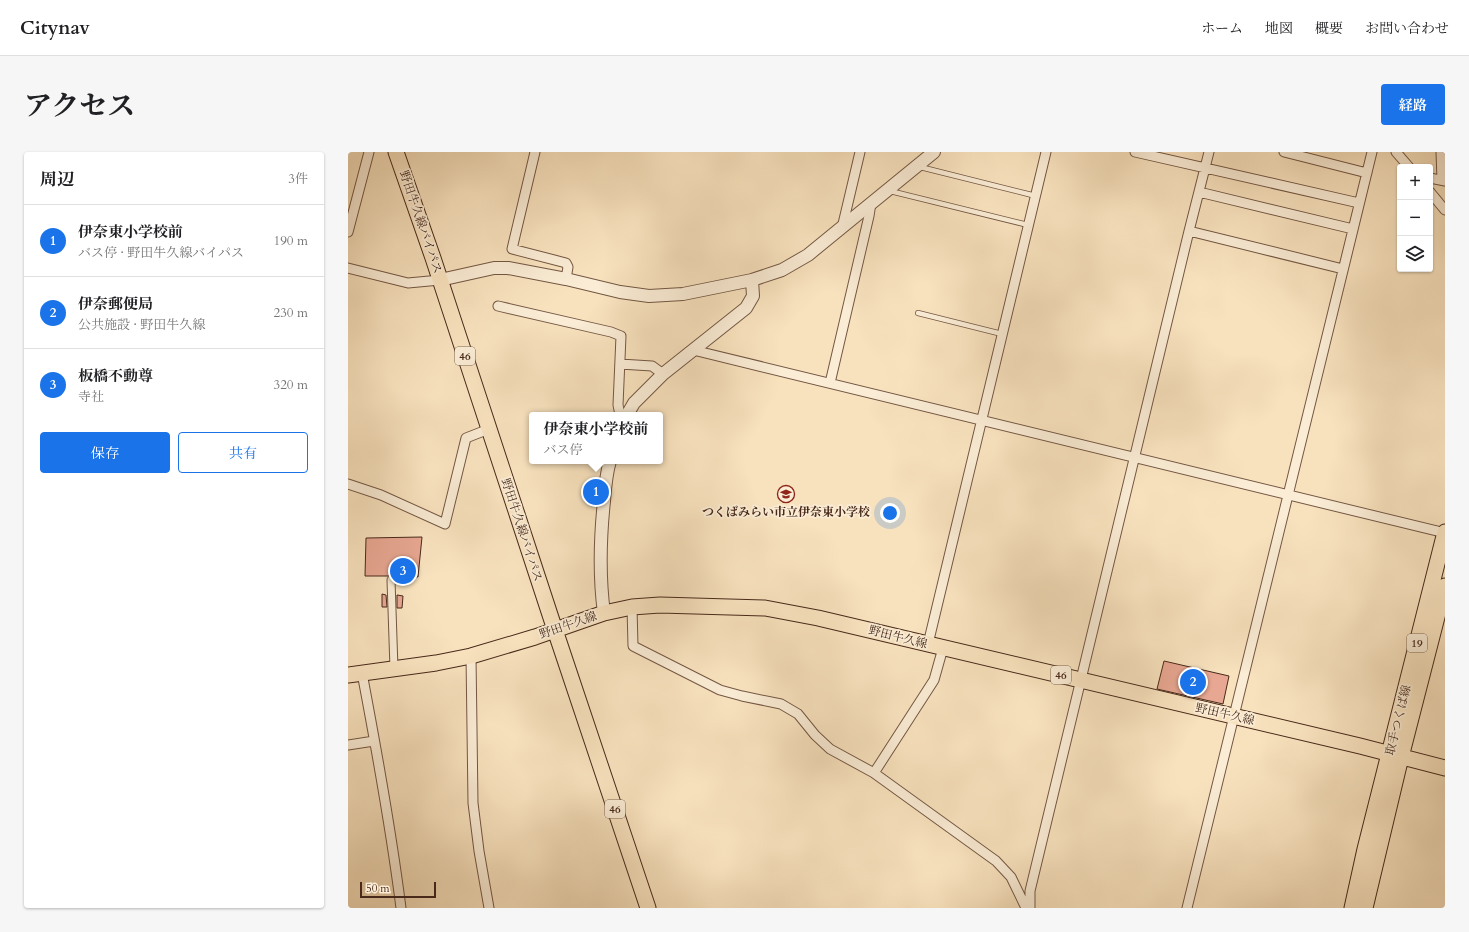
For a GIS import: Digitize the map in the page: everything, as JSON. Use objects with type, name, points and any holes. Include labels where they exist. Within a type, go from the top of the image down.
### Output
[{"type":"main road","name":"野田牛久線バイパス","points":[[396,152],[440,280],[648,908]]},
{"type":"main road","name":"取手つくば線","points":[[1365,908],[1395,755],[1445,533]]},
{"type":"main road","name":"取手つくば線","points":[[1352,908],[1365,849],[1395,755],[1445,586]]},
{"type":"main road","name":"野田牛久線","points":[[355,674],[436,663],[472,656],[604,613],[632,607],[660,605],[766,608],[792,612],[1234,716],[1445,768]]},
{"type":"street","points":[[348,232],[369,152]]},
{"type":"street","points":[[534,152],[512,249],[566,263],[568,267],[566,279]]},
{"type":"street","points":[[842,228],[860,152]]},
{"type":"street","points":[[348,268],[408,283],[440,280],[494,268],[508,268],[566,279],[620,292],[649,296],[683,294],[752,280],[782,270],[796,263],[842,228],[886,190],[934,152]]},
{"type":"street","points":[[928,644],[1046,152]]},
{"type":"street","points":[[1135,152],[1359,203]]},
{"type":"street","points":[[1030,908],[1030,891],[1209,152]]},
{"type":"street","points":[[1284,152],[1367,173]]},
{"type":"street","points":[[1187,908],[1372,152]]},
{"type":"street","points":[[1396,152],[1406,164]]},
{"type":"street","points":[[1433,178],[1444,180],[1441,152]]},
{"type":"street","points":[[1199,192],[1353,229]]},
{"type":"street","points":[[1433,196],[1445,210]]},
{"type":"street","points":[[830,383],[871,203]]},
{"type":"street","points":[[1189,231],[1343,269]]},
{"type":"street","points":[[629,412],[634,403],[663,374],[746,308],[753,296],[752,280]]},
{"type":"street","points":[[498,306],[611,332],[621,336],[618,405],[619,412]]},
{"type":"street","points":[[693,350],[1445,533]]},
{"type":"street","points":[[620,364],[652,366],[663,374]]},
{"type":"street","points":[[348,484],[380,495],[444,524],[466,438],[489,429]]},
{"type":"street","points":[[604,613],[601,588],[601,543],[610,464]]},
{"type":"street","points":[[391,580],[394,669]]},
{"type":"street","points":[[632,607],[633,646],[720,690],[782,704],[798,714],[815,735],[830,749],[874,773],[996,861],[1010,877],[1026,908]]},
{"type":"street","points":[[874,773],[934,680],[943,648]]},
{"type":"street","points":[[472,656],[473,803],[478,851],[490,908]]},
{"type":"street","points":[[355,674],[374,740],[381,771],[394,850],[401,908]]},
{"type":"street","points":[[348,745],[374,740]]},
{"type":"lane","points":[[916,166],[1036,196]]},
{"type":"lane","points":[[886,190],[1028,225]]},
{"type":"lane","points":[[918,313],[1002,334]]},
{"type":"building","points":[[422,537],[418,577],[391,575],[365,576],[366,538]]},
{"type":"building","points":[[382,594],[386,595],[387,607],[382,607]]},
{"type":"building","points":[[397,595],[403,596],[402,608],[397,608]]},
{"type":"building","points":[[1164,661],[1229,676],[1223,704],[1157,689]]},
{"type":"place","name":"伊奈東小学校前","points":[[596,492]]},
{"type":"place","name":"つくばみらい市立伊奈東小学校","points":[[786,494]]},
{"type":"place","name":"板橋不動尊","points":[[403,571]]},
{"type":"place","name":"伊奈郵便局","points":[[1193,682]]}]
